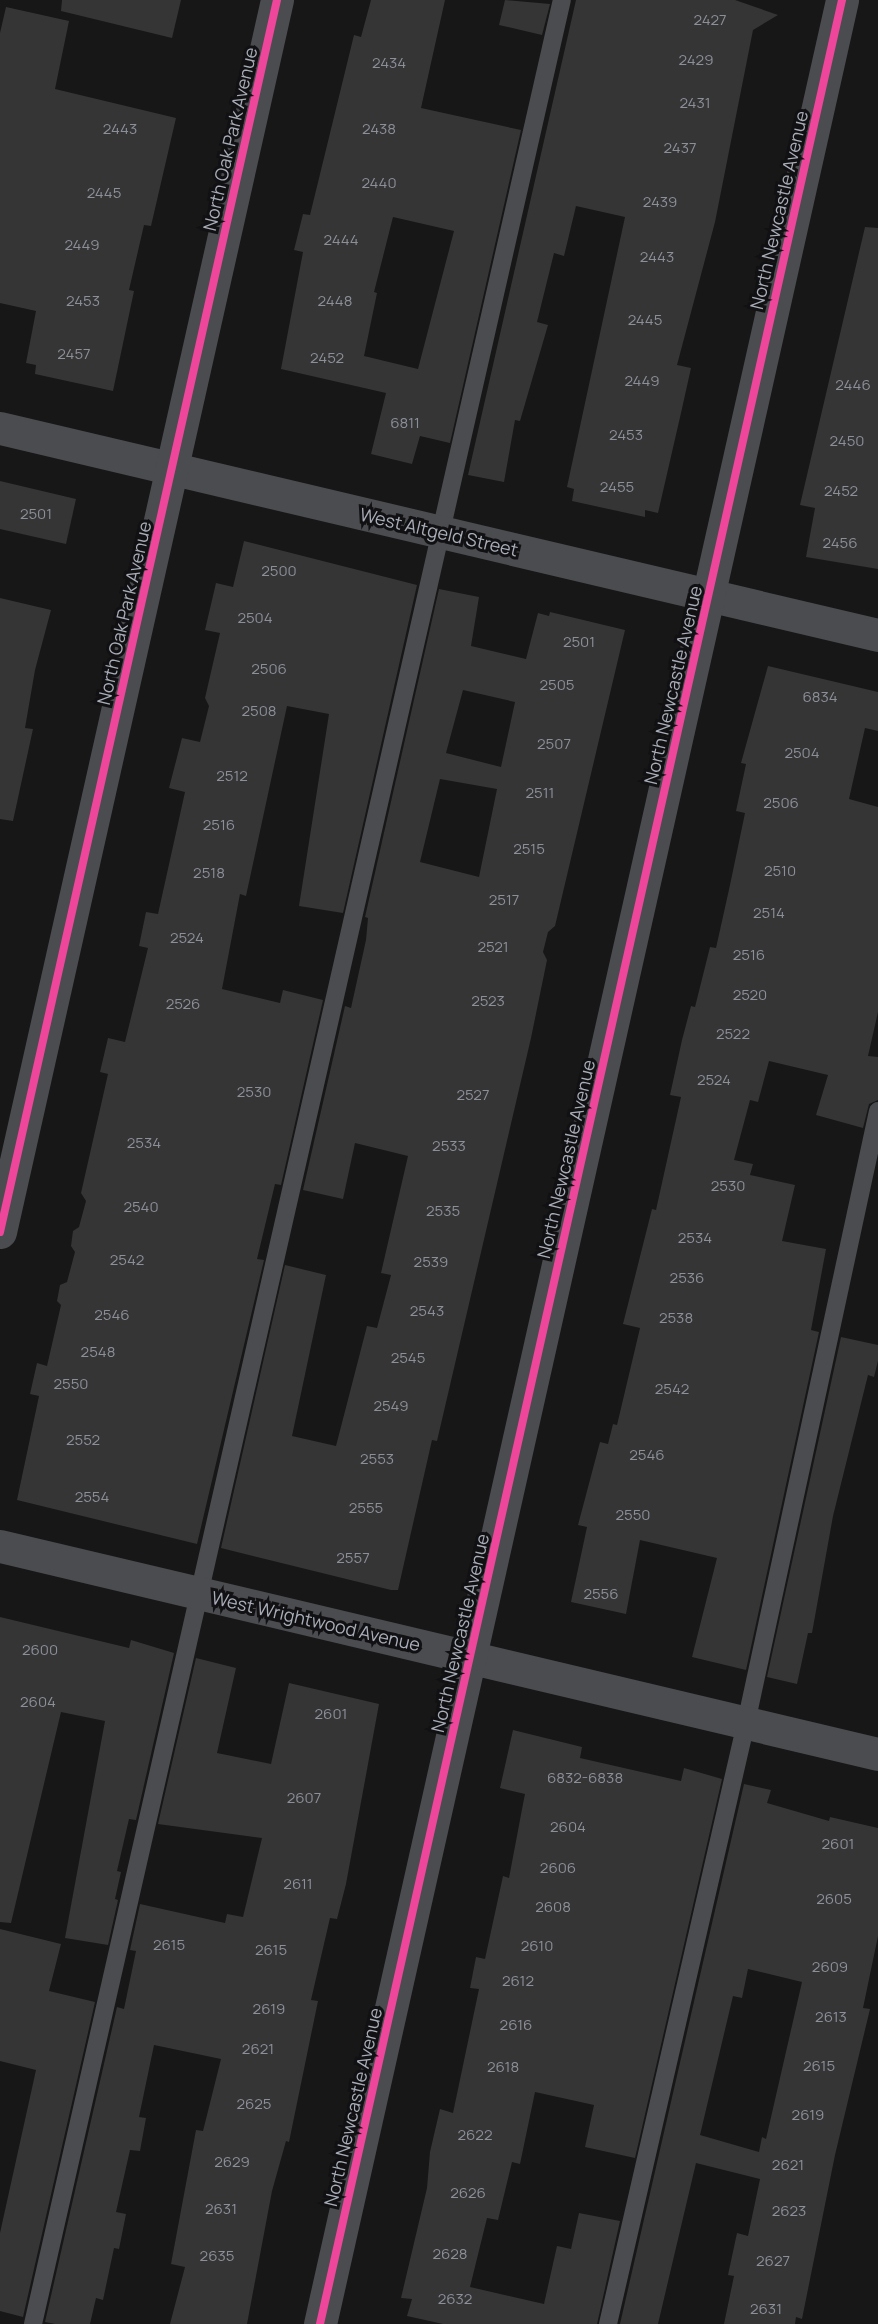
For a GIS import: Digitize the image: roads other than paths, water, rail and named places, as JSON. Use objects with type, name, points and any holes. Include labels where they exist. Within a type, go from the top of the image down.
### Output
[{"type":"street","name":"North Oak Park Avenue","points":[[0,1232],[277,0]]},
{"type":"street","name":"North Newcastle Avenue","points":[[320,2324],[842,0]]},
{"type":"street","name":"West Altgeld Street","points":[[0,428],[878,635]]},
{"type":"street","name":"West Wrightwood Avenue","points":[[0,1546],[878,1754]]},
{"type":"lane","points":[[33,2324],[562,0]]},
{"type":"lane","points":[[608,2324],[746,1723],[878,1111]]}]
